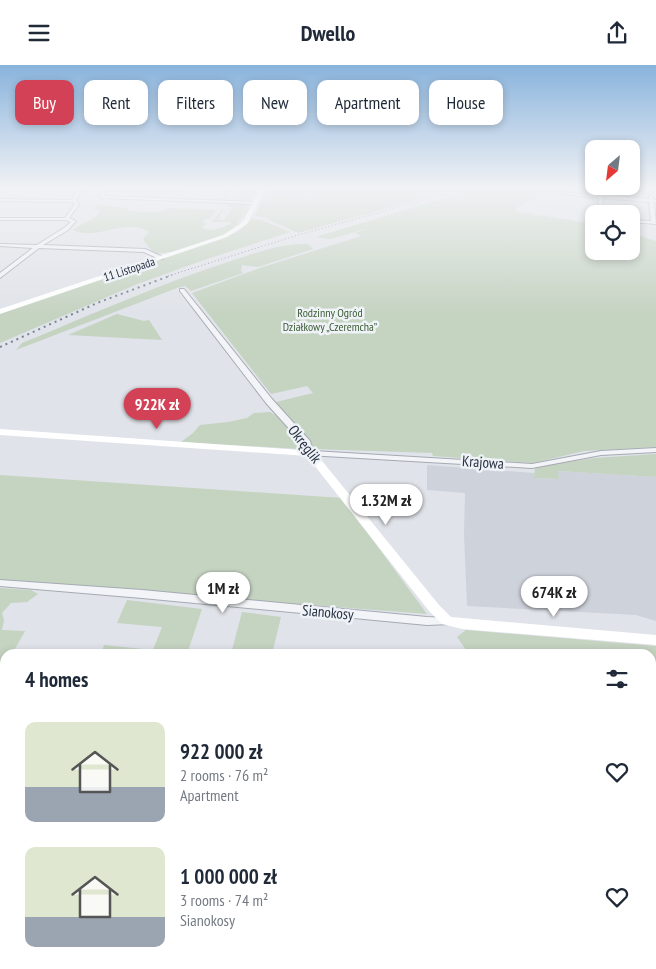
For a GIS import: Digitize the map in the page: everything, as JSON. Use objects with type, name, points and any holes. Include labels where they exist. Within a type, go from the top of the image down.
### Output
[{"type":"street","points":[[0,276],[38,246],[63,230]]},
{"type":"street","name":"11 Listopada","points":[[0,312],[212,241],[235,230]]},
{"type":"street","points":[[0,245],[145,251],[162,258]]},
{"type":"street","name":"Okręglik","points":[[182,289],[269,401],[307,443],[310,453],[434,608],[447,621]]},
{"type":"street","points":[[0,432],[310,453]]},
{"type":"street","name":"Krajowa","points":[[310,453],[532,466],[602,453],[656,450]]},
{"type":"street","name":"Sianokosy","points":[[0,583],[656,640]]},
{"type":"shaded area","points":[[427,465],[534,473],[534,478],[559,479],[558,471],[656,477],[656,621],[636,615],[467,606],[464,535],[465,493],[427,490]]},
{"type":"green space","points":[[74,230],[108,230],[101,232],[82,233]]},
{"type":"green space","points":[[145,230],[231,230],[208,241],[172,252],[162,253],[152,251],[143,239],[149,232]]},
{"type":"green space","points":[[286,230],[290,232],[135,285],[0,343],[0,313],[221,239],[239,231]]},
{"type":"green space","points":[[292,230],[308,230],[298,233]]},
{"type":"green space","points":[[339,230],[361,230],[330,239],[316,237]]},
{"type":"green space","name":"Rodzinny Ogród Działkowy „Czeremcha”","points":[[363,230],[585,230],[585,260],[640,260],[640,236],[656,241],[656,447],[584,451],[533,463],[433,456],[432,453],[314,449],[276,402],[313,393],[307,386],[271,394],[192,293],[263,267],[361,236],[355,233]]},
{"type":"green space","points":[[308,244],[313,249],[258,267],[242,265],[241,271],[243,273],[191,291],[185,286],[177,288],[16,350],[22,343],[178,280],[269,249],[288,245]]},
{"type":"green space","points":[[117,314],[144,321],[149,320],[162,340],[68,335]]},
{"type":"green space","points":[[270,412],[277,416],[305,446],[304,448],[181,442],[200,425],[228,422],[247,418],[254,413]]},
{"type":"green space","points":[[656,454],[656,477],[558,471],[559,479],[534,478],[535,467],[594,458]]},
{"type":"green space","points":[[0,475],[342,498],[427,614],[0,581]]},
{"type":"green space","points":[[0,588],[31,590],[38,594],[27,602],[11,603],[2,613],[4,620],[2,630],[25,631],[15,649],[0,649]]},
{"type":"green space","points":[[127,600],[202,609],[189,649],[153,649],[162,627],[117,623]]},
{"type":"green space","points":[[242,612],[281,617],[273,649],[232,649]]},
{"type":"green space","points":[[466,630],[656,646],[656,649],[465,649],[457,637]]},
{"type":"green space","points":[[104,645],[143,649],[103,649]]},
{"type":"railway","points":[[168,276],[315,230]]},
{"type":"railway","points":[[0,347],[97,303],[172,275]]}]
